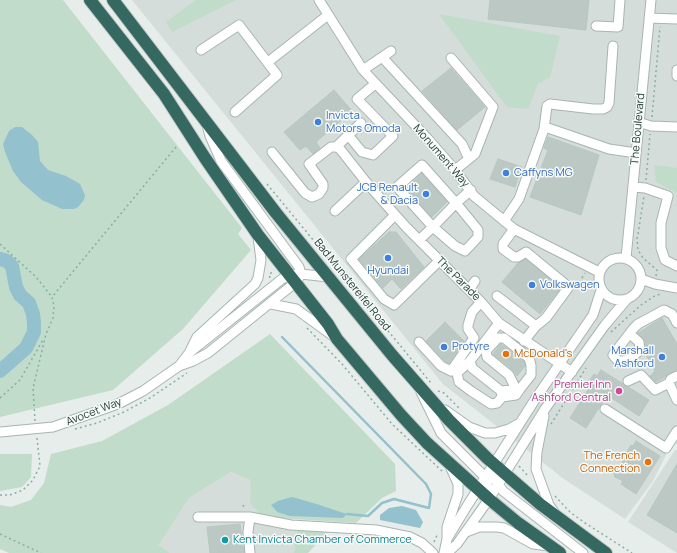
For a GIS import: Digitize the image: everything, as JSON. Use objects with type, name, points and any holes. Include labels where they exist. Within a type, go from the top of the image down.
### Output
[{"type":"highway","points":[[90,0],[164,94],[205,158],[258,235],[296,277],[337,339],[411,427],[446,458],[482,484],[489,499],[518,523],[560,553]]},
{"type":"highway","name":"Bad Munstereifel Road","points":[[113,0],[276,213],[419,386],[434,395],[457,429],[505,474],[558,518],[606,553]]},
{"type":"street","name":"Monument Way","points":[[319,0],[363,70],[455,170],[474,196],[514,229],[599,272]]},
{"type":"street","points":[[596,26],[618,27],[620,0]]},
{"type":"street","name":"The Boulevard","points":[[626,258],[651,0]]},
{"type":"street","points":[[268,62],[328,15]]},
{"type":"street","points":[[649,18],[677,18]]},
{"type":"street","points":[[201,50],[240,25],[278,75],[235,112]]},
{"type":"street","points":[[504,221],[519,199],[544,129],[548,106],[550,104],[593,109],[607,108],[609,103],[613,46]]},
{"type":"street","points":[[363,70],[391,51]]},
{"type":"street","points":[[382,57],[462,144],[469,159]]},
{"type":"street","points":[[451,58],[494,107],[475,154],[455,170]]},
{"type":"street","points":[[677,70],[677,76]]},
{"type":"street","points":[[348,135],[362,152],[373,155],[393,136],[357,99],[375,84]]},
{"type":"street","points":[[207,122],[210,136],[221,161],[263,220],[294,259],[296,277],[328,277]]},
{"type":"street","points":[[638,122],[651,126],[677,127]]},
{"type":"street","points":[[272,152],[305,193],[312,197],[319,194],[323,188],[323,184],[309,164],[326,150],[338,148],[348,135],[361,123]]},
{"type":"street","points":[[544,129],[548,128],[609,149],[636,153]]},
{"type":"street","name":"The Parade","points":[[338,148],[395,215],[481,302],[499,323],[572,372]]},
{"type":"street","points":[[422,165],[456,203],[478,230],[478,237],[464,251],[460,250],[433,227],[397,187],[422,165]]},
{"type":"street","points":[[336,211],[366,182]]},
{"type":"street","points":[[634,187],[645,188],[673,197],[661,223],[661,248],[665,260],[677,266]]},
{"type":"street","points":[[419,240],[470,190]]},
{"type":"street","points":[[395,215],[351,259],[384,299],[394,305],[440,261]]},
{"type":"street","points":[[514,229],[503,244],[503,249],[514,257],[518,257],[526,252],[528,253],[566,284],[568,288],[546,318],[536,326],[524,341]]},
{"type":"street","name":"Avocet Way","points":[[179,366],[189,353],[197,337],[255,284],[258,278],[261,260],[258,235]]},
{"type":"street","points":[[447,553],[457,544],[489,499],[546,409],[605,325],[627,299],[634,295],[639,289],[641,279],[638,267],[626,258],[618,257],[611,259],[603,265],[599,272],[598,283],[601,290],[613,299],[627,299]]},
{"type":"street","name":"Avocet Way","points":[[189,353],[282,279],[296,277]]},
{"type":"street","name":"Avocet Way","points":[[0,432],[36,434],[118,404],[143,391],[179,366],[208,353],[271,304],[296,277]]},
{"type":"street","points":[[641,279],[655,284],[677,288]]},
{"type":"street","points":[[469,290],[476,281]]},
{"type":"street","points":[[447,539],[522,421],[593,316],[601,290]]},
{"type":"street","points":[[497,296],[536,326]]},
{"type":"street","points":[[419,342],[441,366],[451,370],[474,338],[468,329],[468,325],[472,312],[481,302]]},
{"type":"street","points":[[271,304],[296,309],[337,339]]},
{"type":"street","points":[[630,334],[638,324],[664,310],[672,314],[677,323]]},
{"type":"street","points":[[470,361],[472,368],[502,394],[516,395],[529,379],[531,365],[529,358],[504,338],[498,338],[486,351],[487,357],[511,378],[514,385],[512,390],[502,394],[497,403],[491,404],[460,382],[457,374],[470,361],[499,323]]},
{"type":"street","points":[[628,381],[641,375],[655,390],[669,383],[677,376]]},
{"type":"street","points":[[669,383],[677,400]]},
{"type":"street","points":[[419,386],[441,432],[482,484]]},
{"type":"street","points":[[434,395],[469,427],[485,433],[496,433],[509,429],[522,421]]},
{"type":"street","points":[[546,409],[538,445],[536,469],[548,505],[558,518]]},
{"type":"street","points":[[605,409],[666,448],[675,433]]},
{"type":"street","points":[[444,553],[447,539],[447,527],[457,501],[458,484],[446,458]]},
{"type":"street","points":[[495,465],[494,479],[498,485],[521,506],[583,553]]},
{"type":"street","points":[[198,517],[250,517],[292,525],[376,530],[410,537],[432,552]]},
{"type":"street","points":[[250,517],[248,532],[250,553]]},
{"type":"street","points":[[466,532],[479,527],[497,526],[504,528],[532,544],[549,546]]},
{"type":"path","points":[[652,116],[661,19]]},
{"type":"path","points":[[645,182],[650,139]]},
{"type":"path","points":[[52,297],[176,147]]},
{"type":"path","points":[[608,335],[641,305],[656,295],[655,284],[657,270],[643,258],[638,250],[637,238],[643,200]]},
{"type":"path","points":[[296,219],[432,385]]},
{"type":"path","points":[[0,244],[36,277],[52,297],[54,306],[53,318],[46,334],[20,380],[0,398]]},
{"type":"path","points":[[303,324],[342,364],[405,437],[446,475]]},
{"type":"path","points":[[0,495],[10,495],[23,490],[33,480],[40,466],[33,388],[46,334]]},
{"type":"path","points":[[549,429],[587,367]]},
{"type":"path","points":[[434,395],[444,393],[461,411]]},
{"type":"path","points":[[553,492],[570,512],[632,553]]},
{"type":"path","points":[[432,552],[438,532]]},
{"type":"path","points":[[0,534],[41,553]]},
{"type":"shaded area","points":[[132,0],[677,0],[677,444],[672,443],[653,481],[625,519],[564,479],[443,384]]},
{"type":"shaded area","points":[[675,450],[677,450],[677,553],[628,522]]},
{"type":"shaded area","points":[[231,472],[252,480],[250,503],[297,529],[294,553],[170,553],[159,545],[189,498]]},
{"type":"green space","points":[[0,0],[63,0],[242,228],[238,234],[251,250],[183,329],[113,390],[0,417]]},
{"type":"green space","points":[[196,0],[236,0],[172,32],[166,22]]},
{"type":"green space","points":[[439,14],[560,36],[550,77],[538,84],[528,109],[507,107]]},
{"type":"green space","points":[[654,165],[677,168],[677,193],[656,182]]},
{"type":"green space","points":[[270,334],[395,464],[396,491],[382,498],[356,523],[263,517],[250,503],[251,480],[231,472],[189,498],[159,545],[170,553],[9,553],[0,549],[0,505],[11,507],[31,500],[44,483],[51,454],[102,441],[168,405]],"holes":[[[271,505],[320,505],[347,514],[277,512]]]},
{"type":"green space","points":[[0,454],[32,454],[31,477],[22,487],[0,491]]},
{"type":"green space","points":[[297,529],[331,529],[308,553],[294,553]]},
{"type":"water","points":[[15,127],[22,127],[38,142],[40,161],[48,170],[66,176],[80,184],[85,195],[84,200],[78,207],[74,209],[62,209],[42,200],[21,182],[13,171],[3,144],[9,131]]},
{"type":"water","points":[[292,497],[347,514],[343,518],[290,516],[277,512],[271,505],[278,501]]},
{"type":"water","points":[[402,506],[416,510],[423,522],[420,528],[380,520],[380,515],[389,508]]},
{"type":"building","points":[[490,0],[589,0],[586,30],[488,19]]},
{"type":"building","points":[[451,68],[485,107],[457,130],[422,91]]},
{"type":"building","name":"Invicta Motors Omoda","points":[[334,90],[352,111],[316,142],[320,148],[313,154],[306,146],[300,150],[284,132]]},
{"type":"building","points":[[548,137],[599,155],[581,215],[530,197],[548,150],[544,148]]},
{"type":"building","name":"Caffyns MG","points":[[498,159],[522,167],[515,187],[490,179]]},
{"type":"building","name":"JCB Renault & Dacia","points":[[422,173],[447,202],[432,217],[406,188]]},
{"type":"building","name":"Hyundai","points":[[389,232],[396,232],[424,267],[401,289],[392,279],[383,288],[359,259]]},
{"type":"building","name":"Volkswagen","points":[[526,259],[561,288],[540,314],[502,282],[518,263]]},
{"type":"building","name":"Marshall Ashford","points":[[662,318],[677,344],[677,370],[656,382],[650,376],[655,371],[645,353],[645,341],[638,333]]},
{"type":"building","name":"Protyre","points":[[445,322],[464,341],[449,363],[445,361],[426,341]]},
{"type":"building","points":[[501,344],[524,361],[525,366],[517,376],[513,370],[493,354]]},
{"type":"building","points":[[601,370],[649,400],[639,416],[607,395],[586,428],[570,418],[593,382],[590,380],[594,374],[597,376]]},
{"type":"building","points":[[636,441],[660,456],[636,494],[621,484],[623,481],[615,477],[614,473],[629,453],[627,452],[631,445],[633,446]]},
{"type":"building","points":[[677,464],[677,533],[647,515]]},
{"type":"building","name":"Kent Invicta Chamber of Commerce","points":[[240,524],[244,553],[210,553],[207,527]]},
{"type":"waterway","points":[[0,259],[7,261],[12,266],[16,287],[20,295],[29,303],[33,314],[34,323],[34,332],[26,348],[0,371]]},
{"type":"waterway","points":[[282,337],[426,484],[431,494],[429,508],[394,499],[382,503],[368,516],[347,514]]},
{"type":"place","name":"Invicta Motors Omoda","points":[[318,122]]},
{"type":"place","name":"Caffyns MG","points":[[506,173]]},
{"type":"place","name":"JCB Renault & Dacia","points":[[426,194]]},
{"type":"place","name":"Hyundai","points":[[388,258]]},
{"type":"place","name":"Volkswagen","points":[[532,285]]},
{"type":"place","name":"Protyre","points":[[444,347]]},
{"type":"place","name":"McDonald's","points":[[506,354]]},
{"type":"place","name":"Marshall Ashford","points":[[662,357]]},
{"type":"place","name":"Premier Inn Ashford Central","points":[[619,391]]},
{"type":"place","name":"The French Connection","points":[[648,462]]},
{"type":"place","name":"Kent Invicta Chamber of Commerce","points":[[225,540]]}]
